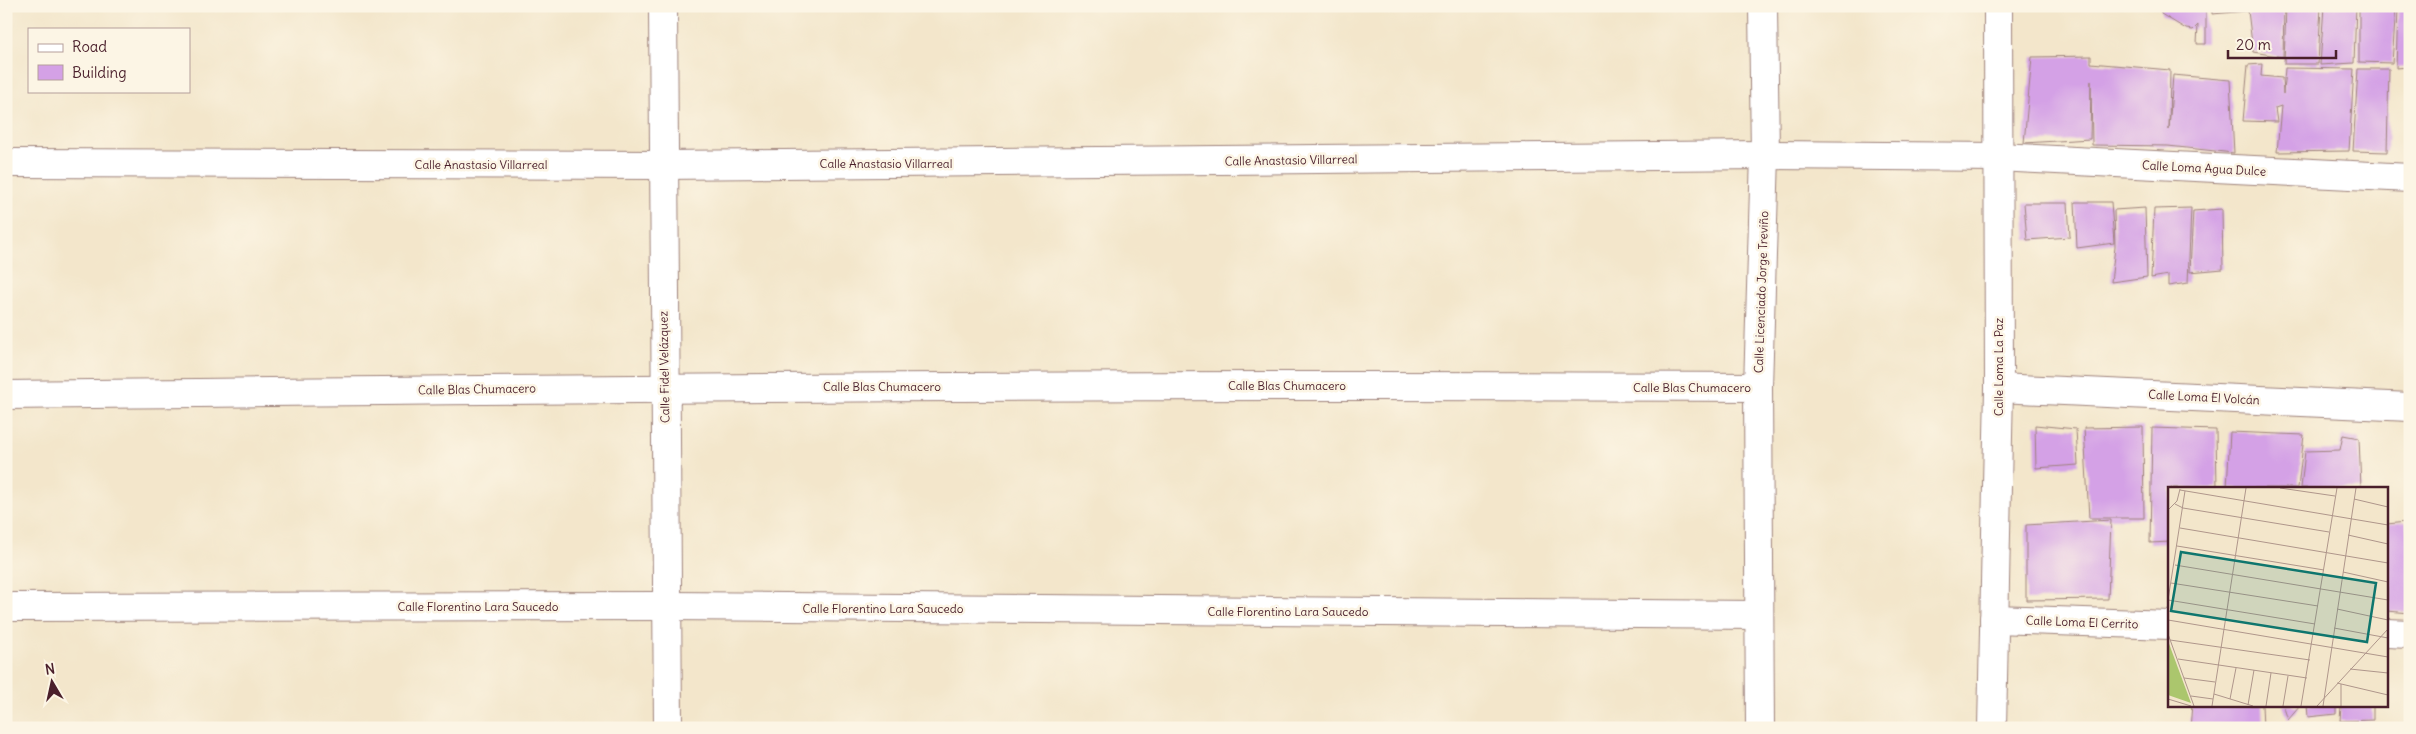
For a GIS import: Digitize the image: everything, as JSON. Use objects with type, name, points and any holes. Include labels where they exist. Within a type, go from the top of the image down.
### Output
[{"type":"street","name":"Calle Fidel Velázquez","points":[[663,6],[664,387],[668,728]]},
{"type":"street","name":"Calle Licenciado Jorge Treviño","points":[[1760,728],[1758,387],[1765,154],[1763,6]]},
{"type":"street","name":"Calle Loma La Paz","points":[[1992,728],[1999,388],[1998,6]]},
{"type":"street","name":"Calle Anastasio Villarreal","points":[[6,163],[663,165],[1765,154],[1998,157]]},
{"type":"street","name":"Calle Loma Agua Dulce","points":[[1998,157],[2410,178]]},
{"type":"street","name":"Calle Blas Chumacero","points":[[6,395],[664,387],[1309,384],[1758,387]]},
{"type":"street","name":"Calle Loma El Volcán","points":[[1999,388],[2410,407]]},
{"type":"street","name":"Calle Florentino Lara Saucedo","points":[[6,607],[668,606],[1759,615]]},
{"type":"street","name":"Calle Loma El Cerrito","points":[[1994,619],[2168,625]]},
{"type":"street","points":[[2388,633],[2410,634]]},
{"type":"building","points":[[2161,6],[2206,6],[2206,44],[2197,44],[2198,25],[2193,30],[2186,29],[2161,14]]},
{"type":"building","points":[[2212,6],[2284,6],[2283,57],[2253,52],[2248,11],[2212,14]]},
{"type":"building","points":[[2286,6],[2321,6],[2318,64],[2284,64]]},
{"type":"building","points":[[2324,6],[2356,6],[2354,63],[2320,65]]},
{"type":"building","points":[[2359,6],[2396,6],[2392,63],[2359,62]]},
{"type":"building","points":[[2398,6],[2410,6],[2410,67],[2396,68]]},
{"type":"building","points":[[2091,56],[2091,63],[2170,70],[2169,130],[2173,75],[2230,80],[2234,153],[2168,146],[2092,145],[2091,81],[2090,139],[2024,143],[2032,57]]},
{"type":"building","points":[[2262,64],[2261,76],[2282,78],[2283,94],[2285,68],[2354,69],[2349,151],[2277,152],[2281,106],[2275,108],[2277,122],[2243,121],[2248,65]]},
{"type":"building","points":[[2358,69],[2389,69],[2387,152],[2353,151]]},
{"type":"building","points":[[2075,202],[2111,202],[2114,243],[2077,248]]},
{"type":"building","points":[[2024,203],[2068,203],[2070,237],[2027,240]]},
{"type":"building","points":[[2145,208],[2147,277],[2111,282],[2115,247],[2114,210]]},
{"type":"building","points":[[2191,208],[2188,283],[2168,286],[2168,275],[2151,278],[2154,209]]},
{"type":"building","points":[[2222,209],[2223,269],[2190,272],[2193,211]]},
{"type":"building","points":[[2035,425],[2076,429],[2078,465],[2036,468]]},
{"type":"building","points":[[2143,427],[2144,518],[2089,518],[2084,428]]},
{"type":"building","points":[[2152,428],[2216,430],[2217,487],[2168,487],[2168,542],[2150,543]]},
{"type":"building","points":[[2230,432],[2304,435],[2298,487],[2227,487]]},
{"type":"building","points":[[2343,435],[2359,438],[2361,487],[2301,487],[2305,451],[2340,450]]},
{"type":"building","points":[[2111,520],[2108,599],[2026,600],[2026,525]]},
{"type":"building","points":[[2406,522],[2410,567],[2410,613],[2388,611],[2388,524]]},
{"type":"building","points":[[2192,706],[2262,706],[2263,728],[2190,728]]},
{"type":"building","points":[[2283,706],[2300,706],[2288,720]]},
{"type":"building","points":[[2307,706],[2336,706],[2336,714],[2308,717]]},
{"type":"building","points":[[2341,706],[2373,706],[2373,720],[2340,721]]}]
